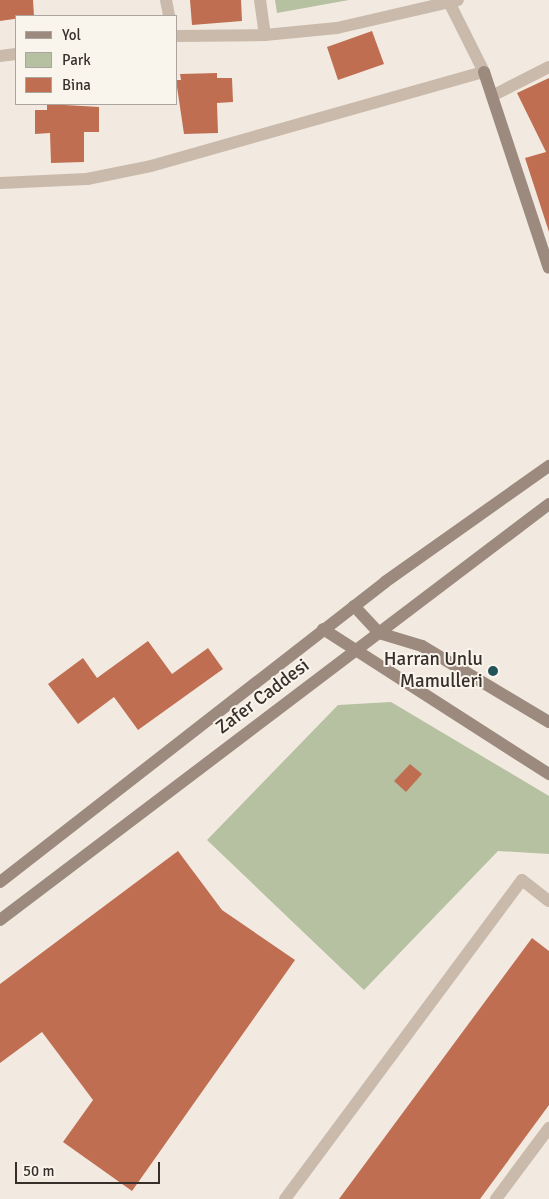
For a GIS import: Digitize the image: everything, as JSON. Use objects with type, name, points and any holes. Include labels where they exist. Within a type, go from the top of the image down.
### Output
[{"type":"main road","points":[[484,72],[549,268]]},
{"type":"main road","name":"Zafer Caddesi","points":[[0,882],[323,629],[549,466]]},
{"type":"main road","name":"Zafer Caddesi","points":[[0,920],[549,504]]},
{"type":"main road","points":[[354,606],[379,632],[422,646],[549,722]]},
{"type":"main road","points":[[323,629],[549,774]]},
{"type":"street","points":[[166,0],[169,15]]},
{"type":"street","points":[[260,0],[265,35]]},
{"type":"street","points":[[0,183],[87,179],[151,166],[484,72],[454,2],[411,4],[337,28],[265,35],[178,36]]},
{"type":"street","points":[[0,56],[15,54]]},
{"type":"street","points":[[492,96],[549,67]]},
{"type":"street","points":[[285,1199],[522,880],[549,901]]},
{"type":"street","points":[[496,1199],[549,1128]]},
{"type":"green space","points":[[275,0],[349,0],[277,13]]},
{"type":"green space","points":[[391,702],[549,796],[549,854],[498,851],[364,990],[207,840],[338,705]]},
{"type":"building","points":[[0,0],[33,0],[34,15],[15,15],[15,19],[0,21]]},
{"type":"building","points":[[190,0],[241,0],[242,21],[192,25]]},
{"type":"building","points":[[372,31],[384,64],[338,80],[327,47]]},
{"type":"building","points":[[217,73],[217,78],[232,78],[233,102],[217,103],[218,133],[184,134],[178,94],[178,80],[181,80],[180,74]]},
{"type":"building","points":[[549,78],[549,232],[525,158],[546,152],[517,93]]},
{"type":"building","points":[[47,105],[99,107],[99,132],[84,132],[84,162],[51,163],[50,133],[35,134],[35,110],[47,110]]},
{"type":"building","points":[[148,641],[172,674],[208,648],[223,669],[138,730],[114,697],[78,724],[48,684],[83,658],[97,678]]},
{"type":"building","points":[[410,764],[422,774],[406,792],[394,781]]},
{"type":"building","points":[[178,851],[222,910],[295,960],[132,1191],[63,1142],[93,1100],[42,1032],[0,1063],[0,984]]},
{"type":"building","points":[[532,938],[549,951],[549,1105],[480,1199],[339,1199]]},
{"type":"place","name":"Harran Unlu Mamulleri","points":[[493,671]]}]
